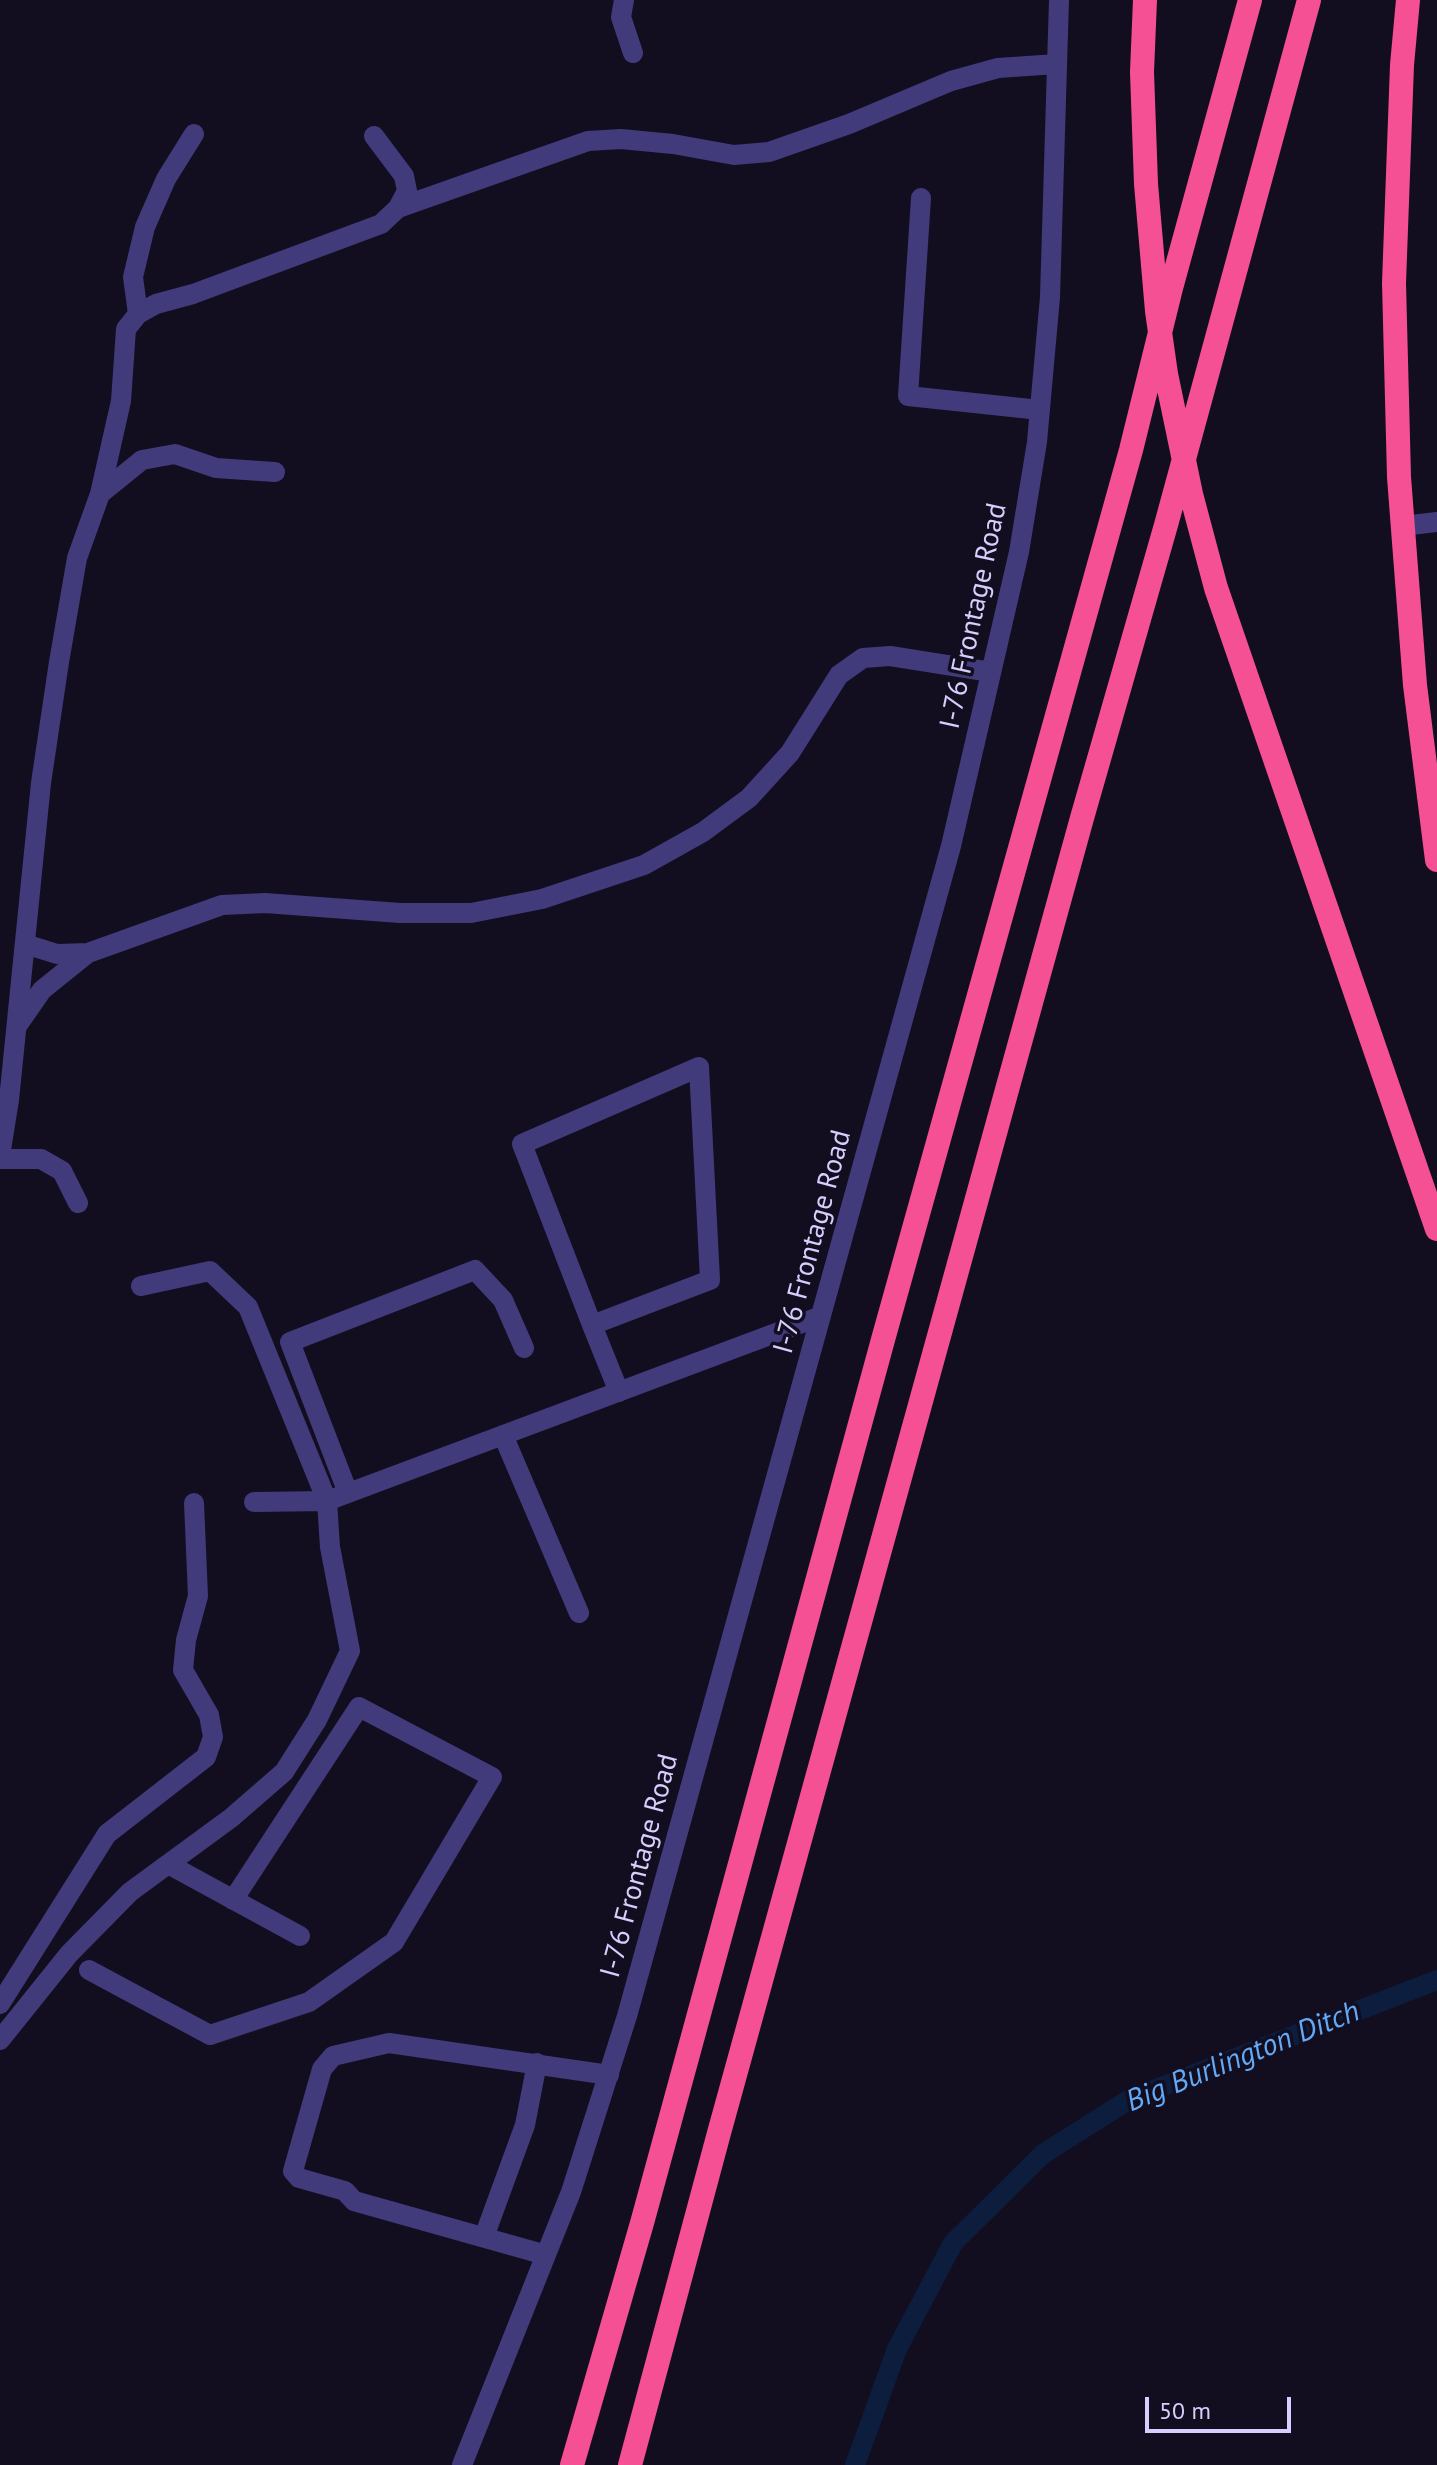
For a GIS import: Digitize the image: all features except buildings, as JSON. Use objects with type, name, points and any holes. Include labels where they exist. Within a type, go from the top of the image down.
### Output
[{"type":"highway","points":[[1145,0],[1142,72],[1146,184],[1157,311],[1166,374],[1191,494],[1216,588],[1437,1229]]},
{"type":"highway","points":[[572,2465],[642,2223],[1131,450],[1171,288],[1250,0]]},
{"type":"highway","points":[[630,2465],[723,2118],[1309,0]]},
{"type":"highway","points":[[1408,0],[1402,65],[1394,283],[1403,526],[1415,685],[1437,860]]},
{"type":"street","points":[[624,0],[621,17],[633,53]]},
{"type":"street","name":"I-76 Frontage Road","points":[[462,2465],[571,2192],[627,2016],[951,846],[1019,552],[1040,410],[1050,297],[1059,0]]},
{"type":"street","points":[[398,208],[588,141],[621,139],[734,155],[769,152],[849,124],[951,81],[998,68],[1057,64]]},
{"type":"street","points":[[138,314],[133,277],[145,227],[166,179],[194,134]]},
{"type":"street","points":[[78,1203],[62,1171],[41,1159],[0,1158],[17,1026],[41,783],[59,662],[77,558],[100,494],[121,401],[126,329],[138,314],[156,304],[193,294],[381,224],[398,208],[407,191],[404,176],[374,136]]},
{"type":"street","points":[[921,198],[908,396],[1040,410]]},
{"type":"street","points":[[100,494],[142,460],[175,454],[216,468],[275,472]]},
{"type":"street","points":[[1403,526],[1437,522]]},
{"type":"street","points":[[17,1026],[42,990],[88,953],[222,905],[265,903],[400,913],[471,913],[542,899],[644,865],[703,832],[749,798],[790,753],[839,675],[863,658],[890,656],[991,672]]},
{"type":"street","points":[[25,944],[57,954],[88,953]]},
{"type":"street","points":[[592,1325],[710,1280],[699,1067],[522,1144],[592,1325],[619,1392]]},
{"type":"street","points":[[348,1493],[290,1342],[475,1270],[503,1300],[524,1348]]},
{"type":"street","points":[[0,2040],[69,1954],[130,1892],[231,1818],[284,1772],[317,1720],[350,1651],[330,1547],[327,1501],[248,1307],[210,1271],[141,1286]]},
{"type":"street","points":[[254,1502],[327,1501],[821,1316]]},
{"type":"street","points":[[503,1435],[579,1613]]},
{"type":"street","points":[[0,2004],[107,1834],[206,1757],[213,1737],[209,1715],[183,1670],[186,1640],[198,1596],[194,1503]]},
{"type":"street","points":[[89,1970],[210,2035],[309,2002],[394,1942],[492,1777],[330,1692]]},
{"type":"street","points":[[233,1900],[359,1707]]},
{"type":"street","points":[[168,1864],[300,1936]]},
{"type":"street","points":[[546,2255],[354,2201],[345,2191],[299,2178],[293,2171],[322,2069],[333,2056],[389,2043],[609,2075]]},
{"type":"street","points":[[484,2237],[525,2125],[537,2063]]},
{"type":"waterway","name":"Big Burlington Ditch","points":[[855,2465],[897,2349],[953,2243],[1043,2154],[1130,2099],[1437,1980]]}]
